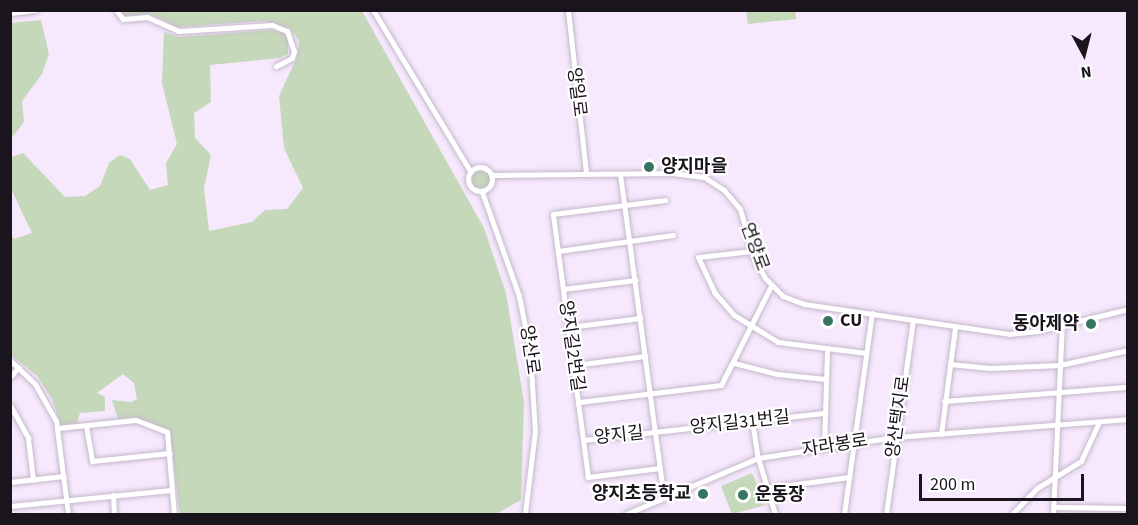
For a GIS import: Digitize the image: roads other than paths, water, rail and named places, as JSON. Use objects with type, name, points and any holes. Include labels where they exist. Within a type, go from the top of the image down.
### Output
[{"type":"street","points":[[10,13],[36,10]]},
{"type":"street","points":[[116,10],[123,19],[147,17],[179,31],[280,28],[292,39],[294,51],[292,58],[276,66]]},
{"type":"street","points":[[373,10],[470,171],[469,184],[482,192],[490,186],[492,175],[482,167],[470,171]]},
{"type":"street","name":"양일로","points":[[568,10],[586,173]]},
{"type":"street","name":"연양로","points":[[492,175],[672,173],[711,181],[740,208],[752,251],[771,286],[783,296],[804,304],[955,328],[1023,334],[1128,309]]},
{"type":"street","name":"양지길","points":[[620,174],[664,498]]},
{"type":"street","name":"양산로","points":[[482,192],[519,296],[530,352],[535,431],[525,514]]},
{"type":"street","points":[[625,206],[665,200]]},
{"type":"street","name":"양지길2번길","points":[[625,206],[553,214],[583,440],[588,477],[660,468]]},
{"type":"street","points":[[558,251],[673,235]]},
{"type":"street","points":[[752,251],[699,257],[719,299],[750,327],[778,342],[866,353]]},
{"type":"street","points":[[563,289],[635,280]]},
{"type":"street","points":[[579,402],[721,385],[771,286]]},
{"type":"street","points":[[844,514],[872,313]]},
{"type":"street","points":[[569,327],[640,318]]},
{"type":"street","name":"양산택지로","points":[[886,514],[913,320]]},
{"type":"street","points":[[1053,514],[1062,325]]},
{"type":"street","points":[[941,434],[955,328]]},
{"type":"street","points":[[824,447],[827,349]]},
{"type":"street","points":[[950,364],[990,368],[1060,365],[1128,350]]},
{"type":"street","points":[[574,365],[645,356]]},
{"type":"street","points":[[10,360],[19,366],[47,400],[58,428],[68,514]]},
{"type":"street","points":[[734,363],[777,374],[826,379]]},
{"type":"street","points":[[10,377],[19,366]]},
{"type":"street","points":[[944,401],[1128,387]]},
{"type":"street","points":[[10,405],[28,438],[33,480]]},
{"type":"street","name":"양지길31번길","points":[[655,432],[825,413]]},
{"type":"street","name":"자라봉로","points":[[626,514],[758,458],[896,437],[1128,419]]},
{"type":"street","points":[[58,428],[136,420],[153,424],[167,432],[174,514]]},
{"type":"street","points":[[752,421],[758,458],[775,514]]},
{"type":"street","points":[[1012,514],[1037,488],[1081,461],[1100,422]]},
{"type":"street","points":[[86,426],[92,461],[170,453]]},
{"type":"street","name":"양지길","points":[[583,440],[655,432]]},
{"type":"street","points":[[10,482],[64,476]]},
{"type":"street","points":[[766,488],[849,477]]},
{"type":"street","points":[[10,506],[171,490]]},
{"type":"street","points":[[113,495],[114,514]]},
{"type":"street","points":[[1053,507],[1091,511],[1105,508],[1128,508]]},
{"type":"place","name":"양지마을","points":[[649,167]]},
{"type":"place","name":"CU","points":[[828,321]]},
{"type":"place","name":"동아제약","points":[[1091,324]]},
{"type":"place","name":"양지초등학교","points":[[703,494]]},
{"type":"place","name":"운동장","points":[[743,495]]}]
